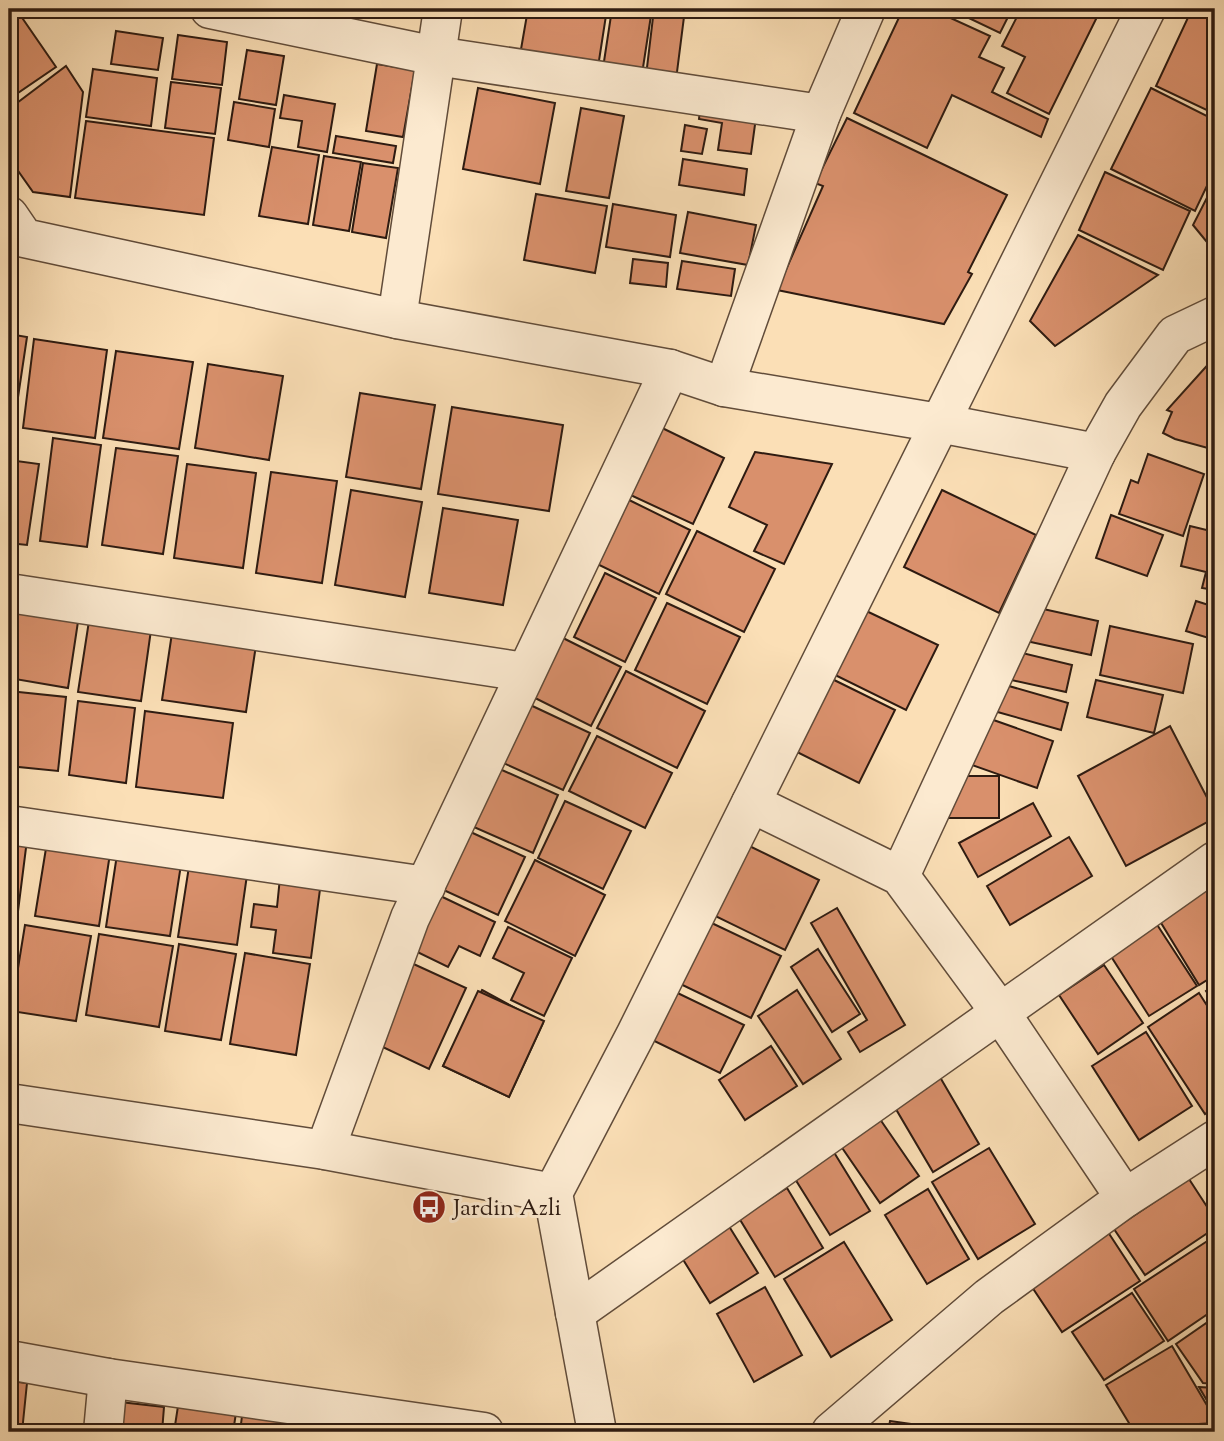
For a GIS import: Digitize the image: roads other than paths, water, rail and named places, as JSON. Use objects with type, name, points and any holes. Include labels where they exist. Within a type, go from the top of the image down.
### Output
[{"type":"street","points":[[210,9],[436,56],[821,114]]},
{"type":"street","points":[[397,319],[443,9]]},
{"type":"street","points":[[723,387],[821,114],[866,9]]},
{"type":"street","points":[[597,1432],[553,1193],[636,1034],[1146,9]]},
{"type":"street","points":[[14,235],[397,319],[670,369],[723,387],[939,423],[1096,453]]},
{"type":"street","points":[[900,876],[1096,453],[1123,405],[1175,335],[1215,316]]},
{"type":"street","points":[[325,1150],[410,918],[670,369]]},
{"type":"street","points":[[9,593],[525,672]]},
{"type":"street","points":[[751,803],[900,876],[1000,1012],[1125,1198]]},
{"type":"street","points":[[9,825],[426,886]]},
{"type":"street","points":[[575,1312],[1215,861]]},
{"type":"street","points":[[9,1103],[325,1150],[553,1193]]},
{"type":"street","points":[[831,1432],[989,1297],[1125,1198],[1209,1156]]},
{"type":"street","points":[[9,1360],[108,1378],[484,1432]]},
{"type":"street","points":[[103,1432],[108,1378]]},
{"type":"place","name":"Jardin Azli","points":[[429,1207]]}]
